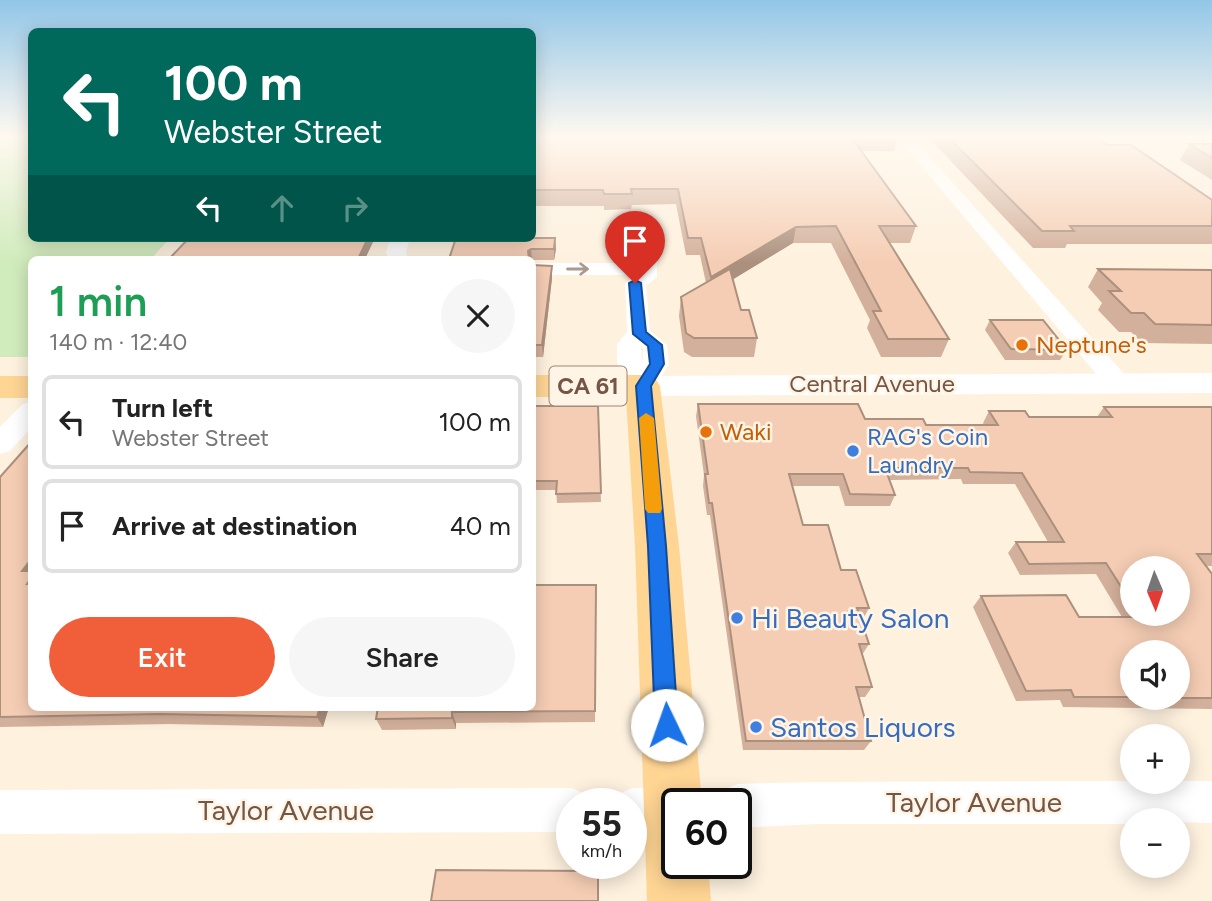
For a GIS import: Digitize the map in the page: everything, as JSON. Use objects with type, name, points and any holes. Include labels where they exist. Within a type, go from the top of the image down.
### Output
[{"type":"main road","name":"Central Avenue","points":[[536,386],[643,386]]},
{"type":"main road","points":[[643,386],[657,546],[661,810]]},
{"type":"main road","points":[[0,387],[28,387]]},
{"type":"main road","points":[[675,879],[679,901]]},
{"type":"street","points":[[941,179],[1118,383]]},
{"type":"street","points":[[536,269],[628,270],[647,277],[647,257]]},
{"type":"street","points":[[628,270],[639,334],[629,344],[629,363],[643,386]]},
{"type":"street","name":"Central Avenue","points":[[643,386],[1212,383]]},
{"type":"street","points":[[0,444],[28,414]]},
{"type":"street","name":"Taylor Avenue","points":[[752,805],[1212,802]]},
{"type":"street","name":"Taylor Avenue","points":[[0,812],[556,810]]},
{"type":"green space","points":[[0,179],[28,179],[28,242],[166,242],[154,256],[28,256],[28,357],[0,357]]},
{"type":"building","points":[[536,179],[882,179],[916,226],[879,226],[949,339],[888,339],[873,311],[881,311],[836,226],[796,227],[711,277],[701,238],[688,238],[678,189],[631,189],[632,194],[604,194],[603,190],[536,190]]},
{"type":"building","points":[[990,179],[1181,179],[1212,200],[1212,226],[1070,226],[1074,231],[1042,231]]},
{"type":"building","points":[[536,238],[555,238],[554,249],[531,249],[528,251],[529,256],[450,256],[455,242],[536,242]]},
{"type":"building","points":[[185,242],[366,242],[359,256],[172,256]]},
{"type":"building","points":[[536,265],[552,266],[542,345],[536,345]]},
{"type":"building","points":[[730,269],[741,310],[749,310],[757,338],[694,338],[686,333],[681,297]]},
{"type":"building","points":[[1098,269],[1212,270],[1212,325],[1155,324],[1144,313],[1131,313],[1109,291],[1121,291]]},
{"type":"building","points":[[990,320],[1043,320],[1067,350],[1011,349]]},
{"type":"building","points":[[698,404],[858,404],[865,419],[923,419],[926,425],[998,425],[989,411],[1025,411],[1029,417],[1112,417],[1104,407],[1212,407],[1212,554],[1197,554],[1212,574],[1212,698],[1190,698],[1190,640],[1120,640],[1120,697],[1074,697],[1071,690],[1026,691],[981,596],[1066,595],[1079,617],[1120,617],[1120,626],[1190,626],[1190,556],[1120,556],[1120,585],[1106,563],[1029,564],[1016,542],[1064,542],[1022,473],[970,472],[968,468],[885,468],[895,495],[850,494],[843,474],[789,474],[803,525],[828,525],[841,570],[856,570],[869,608],[857,608],[869,644],[859,644],[872,687],[856,687],[871,741],[746,741],[712,503],[709,503],[705,474],[708,474]]},
{"type":"building","points":[[536,406],[598,406],[601,493],[556,494],[557,481],[536,481]]},
{"type":"building","points":[[28,446],[28,563],[22,571],[28,571],[28,711],[319,711],[317,717],[159,714],[0,717],[0,477]]},
{"type":"building","points":[[536,585],[596,585],[595,711],[452,712],[452,718],[376,719],[377,711],[536,711]]},
{"type":"building","points":[[436,870],[556,871],[556,879],[598,879],[598,901],[431,901]]},
{"type":"slow traffic","points":[[646,418],[654,509]]},
{"type":"place","name":"Neptune's","points":[[1022,345]]},
{"type":"place","name":"Waki","points":[[706,432]]},
{"type":"place","name":"RAG's Coin Laundry","points":[[853,451]]},
{"type":"place","name":"Hi Beauty Salon","points":[[737,618]]},
{"type":"place","name":"Santos Liquors","points":[[756,727]]},
{"type":"route","points":[[635,283],[639,334],[655,345],[657,364],[643,386],[657,546],[667,725]]}]
